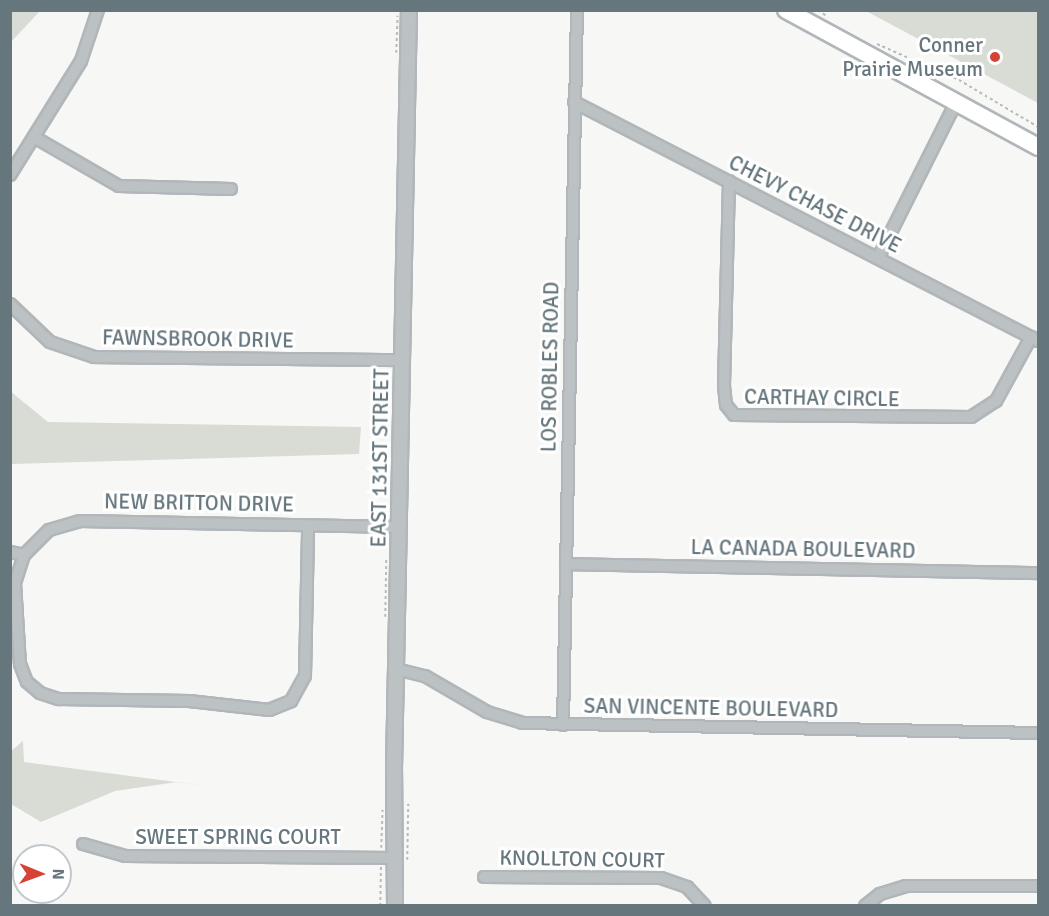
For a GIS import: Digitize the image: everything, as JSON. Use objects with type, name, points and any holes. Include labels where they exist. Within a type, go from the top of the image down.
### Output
[{"type":"main road","points":[[786,10],[955,104],[1038,147]]},
{"type":"street","points":[[10,175],[81,61],[98,10]]},
{"type":"street","name":"EAST 131ST STREET","points":[[395,906],[401,859],[396,669],[409,10]]},
{"type":"street","name":"LOS ROBLES ROAD","points":[[563,725],[577,10]]},
{"type":"street","name":"CHEVY CHASE DRIVE","points":[[574,102],[1035,339]]},
{"type":"street","points":[[878,258],[955,104]]},
{"type":"street","points":[[34,137],[88,171],[119,186],[231,189]]},
{"type":"street","name":"CARTHAY CIRCLE","points":[[729,181],[724,386],[726,405],[734,416],[971,417],[996,401],[1035,339]]},
{"type":"street","name":"FAWNSBROOK DRIVE","points":[[10,304],[50,342],[94,357],[403,360]]},
{"type":"street","name":"NEW BRITTON DRIVE","points":[[24,555],[45,533],[71,522],[285,522],[308,526],[399,526]]},
{"type":"street","points":[[10,552],[24,555],[15,584],[20,664],[27,682],[40,693],[59,699],[189,701],[269,710],[291,701],[305,676],[308,526]]},
{"type":"street","name":"LA CANADA BOULEVARD","points":[[566,564],[1038,573]]},
{"type":"street","name":"SAN VINCENTE BOULEVARD","points":[[396,669],[425,676],[501,718],[563,725],[1038,733]]},
{"type":"street","name":"SWEET SPRING COURT","points":[[83,844],[125,856],[401,859]]},
{"type":"street","name":"KNOLLTON COURT","points":[[484,877],[661,878],[687,887],[705,906]]},
{"type":"street","points":[[865,906],[880,894],[906,886],[1038,886]]},
{"type":"path","points":[[818,10],[837,23]]},
{"type":"path","points":[[868,40],[959,80],[1038,127]]},
{"type":"path","points":[[401,859],[408,804]]},
{"type":"shaded area","points":[[10,11],[40,11],[11,42]]},
{"type":"shaded area","name":"Conner Prairie Museum","points":[[866,11],[1038,11],[1038,103]]},
{"type":"shaded area","points":[[10,391],[48,422],[361,427],[359,454],[11,464]]},
{"type":"shaded area","points":[[23,741],[24,762],[176,782],[115,791],[41,822],[11,804],[11,751]]},
{"type":"place","name":"Conner Prairie Museum","points":[[995,57]]}]
